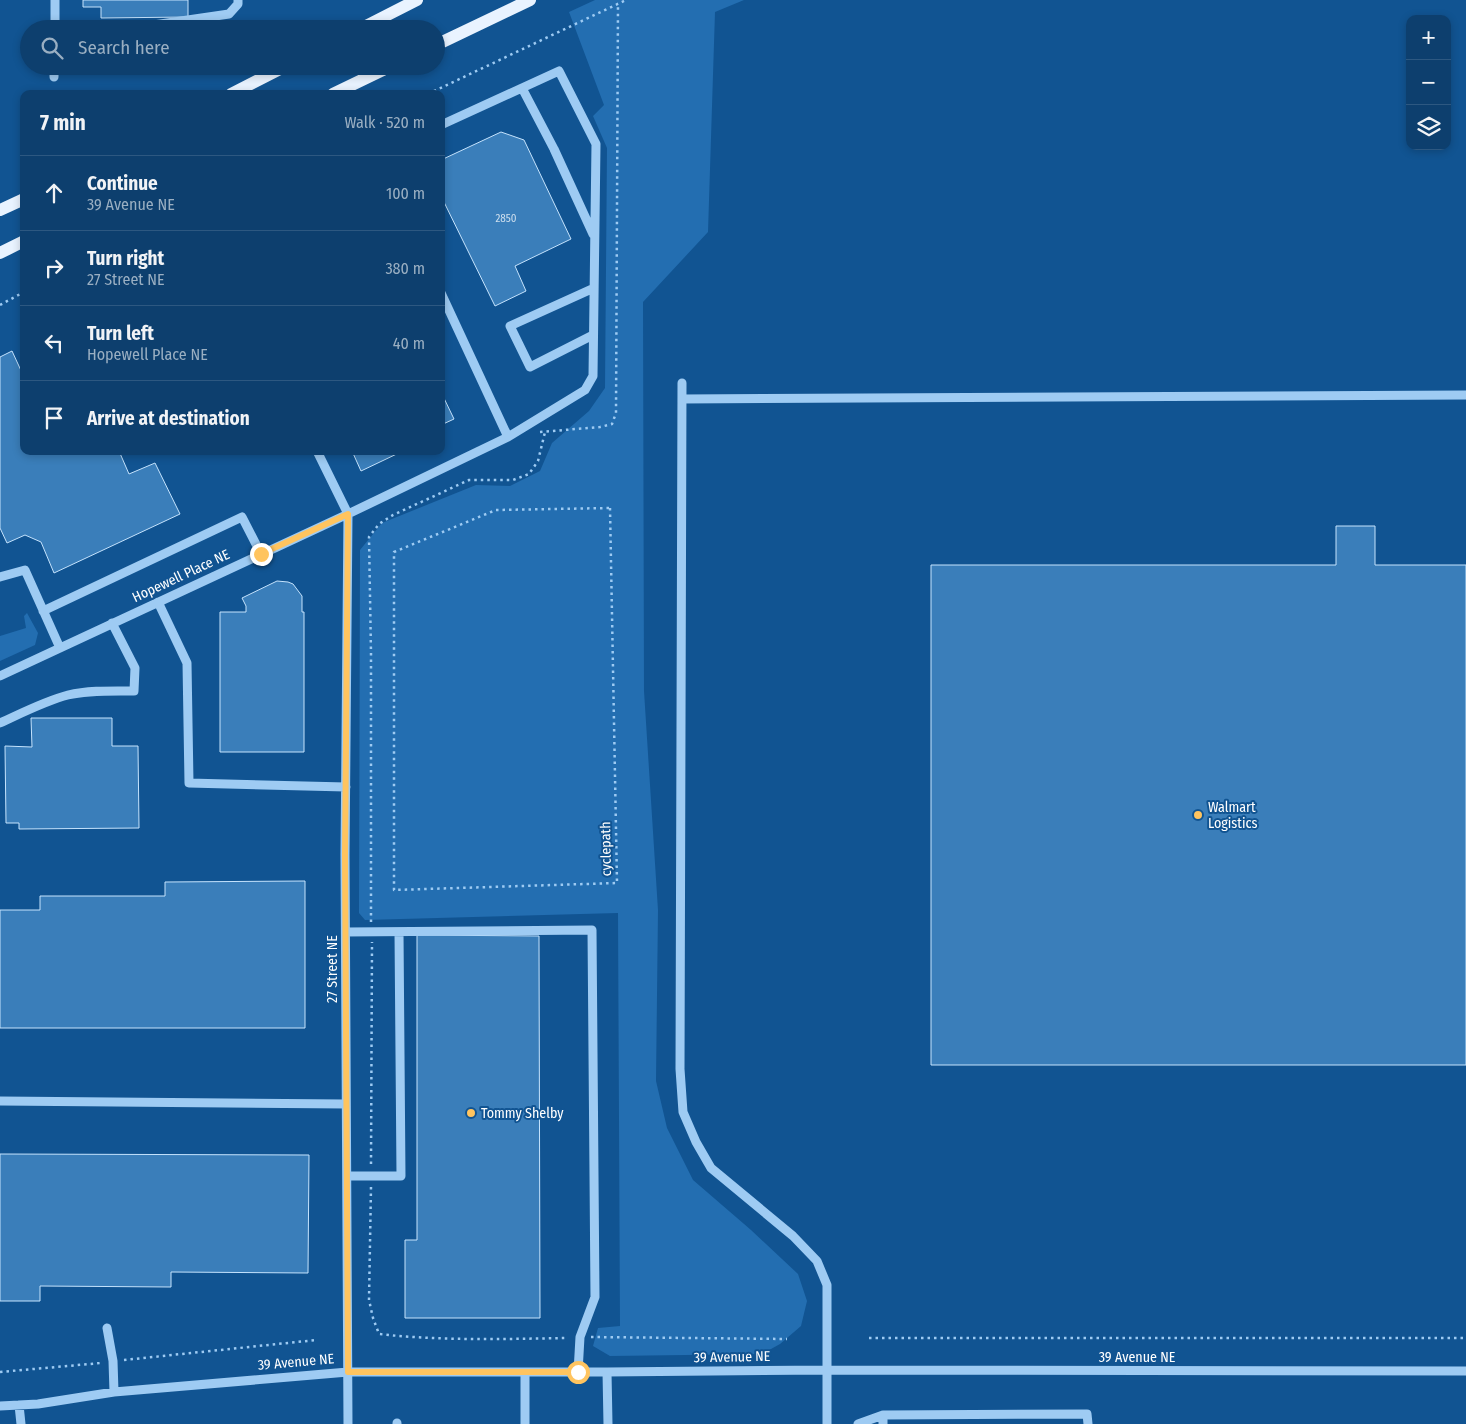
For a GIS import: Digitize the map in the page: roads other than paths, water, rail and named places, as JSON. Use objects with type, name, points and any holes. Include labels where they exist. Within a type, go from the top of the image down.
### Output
[{"type":"main road","points":[[378,20],[417,0]]},
{"type":"main road","points":[[445,41],[530,0]]},
{"type":"main road","points":[[240,90],[269,75]]},
{"type":"main road","points":[[341,90],[372,75]]},
{"type":"main road","points":[[0,210],[20,200]]},
{"type":"main road","points":[[0,252],[20,243]]},
{"type":"street","points":[[55,0],[55,20]]},
{"type":"street","points":[[188,20],[229,14],[238,4],[238,0]]},
{"type":"street","name":"Hopewell Place NE","points":[[0,676],[348,514],[508,437],[585,390],[593,376],[596,144],[559,71],[522,88]]},
{"type":"street","points":[[445,123],[522,88],[554,149],[595,237]]},
{"type":"street","points":[[594,288],[510,326],[530,367],[594,335]]},
{"type":"street","points":[[445,302],[508,437]]},
{"type":"street","points":[[682,383],[680,1069],[684,1112],[696,1142],[711,1168],[793,1236],[816,1261],[827,1285],[827,1424]]},
{"type":"street","points":[[682,399],[1466,395]]},
{"type":"street","points":[[319,455],[348,514]]},
{"type":"street","name":"27 Street NE","points":[[348,514],[346,787],[348,1424]]},
{"type":"street","points":[[43,611],[242,518],[261,554]]},
{"type":"street","points":[[0,577],[25,570],[60,648]]},
{"type":"street","points":[[158,602],[187,663],[189,783],[346,787]]},
{"type":"street","points":[[0,723],[70,694],[134,691],[135,668],[112,623]]},
{"type":"street","points":[[346,932],[592,930],[595,1298],[580,1337],[578,1372]]},
{"type":"street","points":[[347,1176],[401,1176],[399,932]]},
{"type":"street","points":[[0,1102],[346,1104]]},
{"type":"street","points":[[106,1328],[113,1361],[114,1392]]},
{"type":"street","name":"39 Avenue NE","points":[[0,1406],[38,1404],[114,1392],[348,1372],[828,1370],[1466,1371]]},
{"type":"street","points":[[525,1372],[525,1424]]},
{"type":"street","points":[[607,1372],[608,1424]]},
{"type":"street","points":[[19,1405],[21,1424]]},
{"type":"street","points":[[858,1424],[883,1419],[1087,1414],[1088,1424]]},
{"type":"place","name":"Walmart Logistics","points":[[1198,815]]},
{"type":"place","name":"Tommy Shelby","points":[[471,1113]]}]
